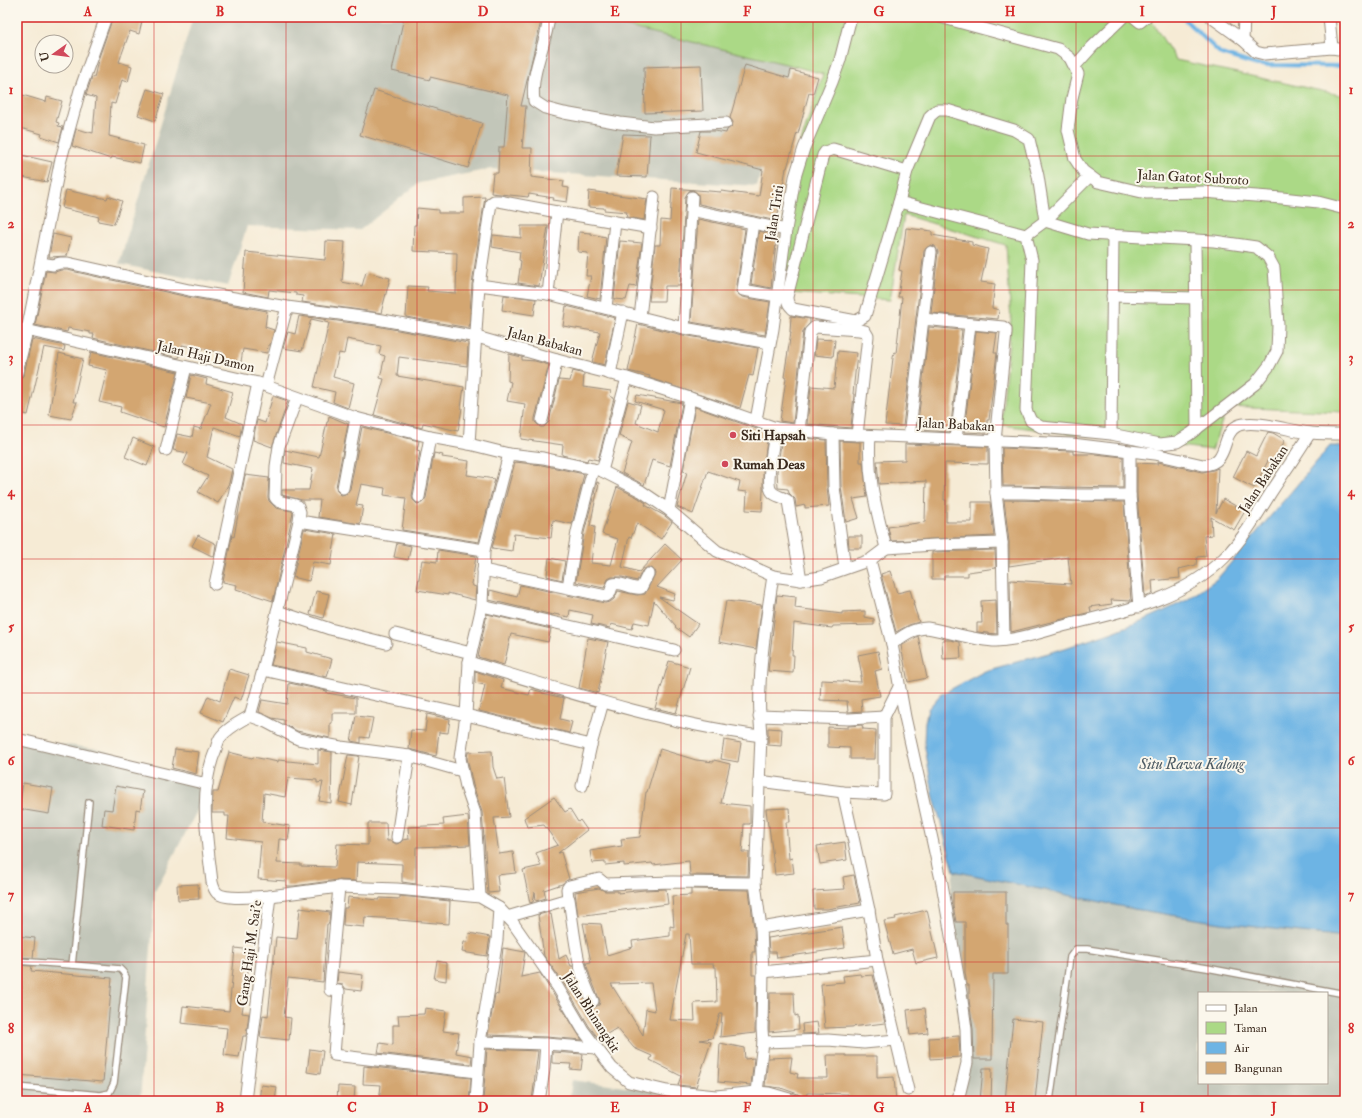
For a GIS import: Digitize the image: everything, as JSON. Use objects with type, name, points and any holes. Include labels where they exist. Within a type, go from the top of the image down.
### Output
[{"type":"street","points":[[17,372],[22,330],[41,263],[60,163],[80,90],[106,17]]},
{"type":"street","points":[[549,17],[535,74],[533,91],[534,101],[545,108],[620,123],[654,127],[726,123]]},
{"type":"street","name":"Jalan Triti","points":[[756,420],[772,329],[795,177],[804,148],[840,60],[851,17]]},
{"type":"street","points":[[940,17],[1058,49],[1070,58],[1075,66],[1123,17]]},
{"type":"street","points":[[1134,17],[1140,22],[1146,17]]},
{"type":"street","points":[[1211,17],[1243,40],[1256,52],[1264,54],[1332,48],[1345,50]]},
{"type":"street","points":[[1243,40],[1244,17]]},
{"type":"street","points":[[1329,17],[1332,48]]},
{"type":"street","name":"Jalan Gatot Subroto","points":[[1075,66],[1078,74],[1072,98],[1068,130],[1075,159],[1083,171],[1098,182],[1146,193],[1203,192],[1275,197],[1318,202],[1345,209]]},
{"type":"street","points":[[907,171],[833,149],[825,152],[787,297],[787,302],[793,309],[856,320],[864,316],[907,171],[930,116],[937,110],[947,110],[1014,130],[1029,139],[1038,176],[1045,221]]},
{"type":"street","points":[[1026,235],[1045,221],[1090,176]]},
{"type":"street","points":[[640,317],[654,197]]},
{"type":"street","points":[[684,328],[692,197]]},
{"type":"street","points":[[469,444],[479,285],[491,203],[494,201],[499,201],[651,228]]},
{"type":"street","points":[[899,202],[1026,235]]},
{"type":"street","points":[[691,210],[786,230]]},
{"type":"street","points":[[548,294],[558,212]]},
{"type":"street","points":[[1026,235],[1032,260],[1026,410],[1031,421],[1041,427],[1111,434],[1160,444],[1177,442],[1197,429],[1255,384],[1264,372],[1277,351],[1278,325],[1274,268],[1268,257],[1256,247],[1214,241],[1088,234],[1045,221]]},
{"type":"street","points":[[606,308],[615,222]]},
{"type":"street","points":[[753,223],[743,290],[777,296]]},
{"type":"street","points":[[1111,434],[1113,236]]},
{"type":"street","points":[[1195,240],[1197,429]]},
{"type":"street","points":[[909,437],[932,252]]},
{"type":"street","name":"Jalan Babakan","points":[[41,263],[53,265],[60,262],[68,263],[190,290],[287,307],[377,319],[476,337],[627,378],[756,420],[776,428],[833,434],[1072,444],[1155,454],[1204,465],[1210,465],[1220,457],[1232,430],[1243,424],[1254,423],[1310,433],[1269,496],[1258,516],[1242,538],[1206,575],[1169,595],[1139,607],[1017,638],[994,641],[927,628],[908,632],[892,644]]},
{"type":"street","points":[[479,285],[548,294],[684,328],[769,343]]},
{"type":"street","points":[[1112,296],[1196,298]]},
{"type":"street","points":[[215,584],[262,384],[287,307]]},
{"type":"street","points":[[610,374],[623,312]]},
{"type":"street","points":[[923,319],[1003,327],[1006,329],[995,441],[996,493],[1002,544],[1004,640]]},
{"type":"street","points":[[956,439],[970,324]]},
{"type":"street","points":[[799,431],[810,332],[814,327],[820,327],[865,332],[868,336],[857,435]]},
{"type":"street","name":"Jalan Haji Damon","points":[[22,330],[262,384],[297,398],[356,418],[430,437]]},
{"type":"street","points":[[542,420],[557,360]]},
{"type":"street","points":[[166,450],[186,367]]},
{"type":"street","points":[[568,587],[576,532],[598,470],[627,378]]},
{"type":"street","points":[[270,896],[229,897],[217,893],[214,889],[207,834],[205,801],[212,758],[220,738],[230,729],[250,716],[263,670],[299,521],[300,512],[298,506],[280,502],[275,496],[276,466],[279,446],[297,398]]},
{"type":"street","points":[[669,510],[690,398]]},
{"type":"street","points":[[343,488],[356,418]]},
{"type":"street","points":[[776,428],[769,481],[770,490],[774,494],[785,497],[788,500],[801,580]]},
{"type":"street","points":[[1310,433],[1345,434]]},
{"type":"street","points":[[833,434],[834,487],[845,568]]},
{"type":"street","points":[[870,436],[868,454],[870,476],[886,548]]},
{"type":"street","points":[[419,497],[430,437],[469,444],[509,454],[543,458],[598,470],[641,491],[669,510],[717,551],[773,576],[801,580],[821,577],[870,560],[886,548],[935,545],[1002,544]]},
{"type":"street","points":[[1130,452],[1130,494],[1139,607]]},
{"type":"street","points":[[480,897],[475,813],[466,786],[460,758],[466,715],[470,658],[482,606],[484,550],[509,454]]},
{"type":"street","points":[[996,493],[1078,496],[1130,494]]},
{"type":"street","points":[[299,521],[484,550]]},
{"type":"street","points":[[870,560],[892,644],[899,687],[942,884],[954,951],[966,1029],[967,1063],[960,1092],[955,1101]]},
{"type":"street","points":[[483,570],[606,596],[610,594],[613,584],[618,583],[637,589],[641,588],[648,574]]},
{"type":"street","points":[[756,1096],[763,1042],[763,972],[761,928],[755,883],[761,736],[759,716],[762,655],[773,576]]},
{"type":"street","points":[[482,606],[674,650]]},
{"type":"street","points":[[277,611],[330,629],[386,643]]},
{"type":"street","points":[[394,634],[603,702],[723,731],[761,736]]},
{"type":"street","points":[[263,670],[466,715],[591,745]]},
{"type":"street","points":[[759,781],[843,792],[884,794],[884,717],[899,687]]},
{"type":"street","points":[[582,786],[591,745],[603,702]]},
{"type":"street","points":[[250,716],[264,721],[298,739],[341,747],[409,756],[462,771]]},
{"type":"street","points":[[759,716],[849,719],[884,717]]},
{"type":"street","points":[[17,739],[207,784]]},
{"type":"street","points":[[397,837],[409,756]]},
{"type":"street","points":[[843,792],[869,910],[878,960],[908,1090]]},
{"type":"street","points":[[593,1001],[588,992],[582,971],[567,888],[569,886],[599,879],[605,884],[674,882],[755,883]]},
{"type":"street","points":[[339,887],[330,985],[330,990],[339,991],[334,1055],[477,1072]]},
{"type":"street","name":"Gang Haji M. Sai'e","points":[[245,1101],[270,896],[339,887],[398,889],[480,897],[499,908]]},
{"type":"street","points":[[507,917],[569,899]]},
{"type":"street","points":[[476,1101],[480,1042],[497,940],[499,908]]},
{"type":"street","name":"Jalan Bhinangkit","points":[[499,908],[518,930],[544,967],[596,1048],[612,1068],[629,1082],[667,1091],[716,1096],[756,1096],[769,1093],[796,1101]]},
{"type":"street","points":[[761,928],[869,910]]},
{"type":"street","points":[[763,972],[878,960]]},
{"type":"street","points":[[763,1042],[828,1040],[864,1043],[896,1040]]},
{"type":"street","points":[[480,1042],[546,1044],[596,1048]]},
{"type":"street","points":[[539,1101],[546,1044]]},
{"type":"lane","points":[[72,965],[89,802]]},
{"type":"lane","points":[[1050,1101],[1070,957],[1076,949],[1087,949],[1207,968],[1345,994]]},
{"type":"lane","points":[[17,961],[120,969],[126,977],[114,1083],[108,1092],[100,1095],[17,1088]]},
{"type":"shaded area","points":[[193,17],[612,17],[611,23],[790,65],[757,186],[491,169],[419,183],[360,230],[247,226],[228,286],[119,264]]},
{"type":"shaded area","points":[[17,739],[99,749],[201,786],[199,807],[155,891],[140,1101],[17,1101]]},
{"type":"shaded area","points":[[954,871],[1134,909],[1221,923],[1345,937],[1345,1101],[962,1101],[965,1072],[946,916]]},
{"type":"shaded area","points":[[572,1080],[728,1101],[569,1101]]},
{"type":"green space","points":[[612,17],[1149,17],[1176,60],[1345,96],[1345,412],[1227,407],[1212,450],[1001,425],[1011,320],[1006,245],[904,215],[890,300],[776,292],[788,182],[823,74],[611,23]]},
{"type":"water","name":"Situ Rawa Kalong","points":[[1330,446],[1345,446],[1345,937],[1221,923],[1134,909],[954,871],[933,794],[924,742],[925,722],[928,709],[940,695],[985,671],[1059,650],[1113,632],[1151,617],[1187,600],[1218,578]]},
{"type":"building","points":[[113,17],[143,17],[139,34],[130,31],[119,62],[132,66],[128,82],[122,80],[115,104],[111,103],[109,136],[144,145],[140,163],[112,157],[111,159],[72,146],[76,129],[93,133],[96,98],[86,95],[92,77],[94,78],[98,60]]},
{"type":"building","points":[[404,17],[542,17],[521,106],[526,106],[522,148],[532,148],[531,177],[564,181],[563,187],[569,188],[567,202],[553,200],[554,198],[529,194],[528,197],[491,193],[493,173],[498,173],[499,147],[504,147],[508,95],[430,77],[430,80],[392,71]]},
{"type":"building","points":[[701,65],[703,111],[645,113],[644,67]]},
{"type":"building","points":[[745,65],[789,78],[791,70],[818,77],[813,94],[809,93],[798,134],[797,133],[786,168],[777,221],[699,204],[698,194],[693,190],[689,191],[685,197],[680,286],[665,286],[664,301],[649,301],[655,245],[660,245],[661,220],[670,221],[672,188],[721,191],[759,196],[763,170],[696,152],[701,131],[726,133],[732,126],[733,122],[730,118]]},
{"type":"building","points":[[147,89],[164,94],[155,121],[138,115]]},
{"type":"building","points":[[374,90],[482,123],[468,168],[360,135]]},
{"type":"building","points":[[19,94],[46,102],[47,97],[62,101],[56,122],[59,123],[58,126],[63,127],[59,142],[41,136],[42,134],[17,127],[17,102]]},
{"type":"building","points":[[623,134],[650,135],[647,177],[616,176]]},
{"type":"building","points":[[17,154],[52,162],[47,182],[17,176]]},
{"type":"building","points":[[66,190],[107,199],[108,196],[122,201],[114,224],[98,221],[99,217],[62,208]]},
{"type":"building","points":[[589,191],[647,199],[644,220],[626,217],[627,212],[588,207]]},
{"type":"building","points":[[485,197],[472,284],[469,328],[406,317],[408,286],[428,287],[427,291],[456,293],[457,253],[413,251],[414,225],[416,225],[417,208],[438,210],[438,213],[464,213],[464,198]]},
{"type":"building","points":[[698,219],[745,229],[736,292],[742,297],[770,302],[765,335],[691,322]]},
{"type":"building","points":[[521,226],[548,226],[539,286],[518,283],[521,261],[519,260],[520,252],[492,247],[493,235],[521,238]]},
{"type":"building","points":[[906,228],[932,231],[932,235],[972,242],[972,245],[988,249],[981,282],[995,284],[992,308],[999,310],[998,319],[931,313],[938,252],[935,246],[931,245],[926,248],[924,251],[903,426],[885,425],[893,358],[894,352],[896,353],[898,336],[902,297],[898,297],[902,271],[899,270]]},
{"type":"building","points":[[759,231],[777,235],[771,288],[751,284]]},
{"type":"building","points":[[579,232],[591,233],[606,237],[600,299],[587,296],[591,276],[586,276],[588,253],[578,252]]},
{"type":"building","points":[[53,234],[71,238],[67,256],[49,257]]},
{"type":"building","points":[[326,241],[345,242],[342,282],[362,286],[366,272],[390,278],[381,313],[302,302],[303,296],[296,295],[296,293],[269,290],[268,297],[243,292],[246,252],[325,260]]},
{"type":"building","points":[[620,241],[642,243],[636,287],[630,286],[626,300],[614,299]]},
{"type":"building","points":[[67,270],[188,297],[267,311],[265,327],[274,330],[270,345],[268,345],[267,353],[243,349],[241,362],[222,358],[223,353],[182,345],[179,358],[93,338],[94,334],[90,334],[90,332],[68,328],[67,332],[35,325],[46,271],[55,272]]},
{"type":"building","points":[[504,295],[536,299],[534,315],[502,310]]},
{"type":"building","points":[[566,306],[615,318],[605,365],[592,362],[600,332],[563,326]]},
{"type":"building","points":[[299,316],[376,326],[468,343],[467,366],[399,357],[397,376],[464,387],[458,431],[423,423],[422,428],[374,415],[384,379],[380,378],[385,356],[379,354],[381,346],[347,339],[344,354],[339,353],[333,377],[354,383],[348,408],[333,402],[335,392],[314,387],[329,323],[311,319],[302,351],[283,348],[288,332],[295,334]]},
{"type":"building","points":[[791,316],[810,319],[810,323],[803,331],[793,423],[780,421],[786,378],[784,377],[791,332]]},
{"type":"building","points":[[638,324],[683,335],[758,348],[753,376],[749,375],[740,408],[649,378],[650,376],[628,371]]},
{"type":"building","points":[[929,327],[962,330],[950,432],[917,430]]},
{"type":"building","points":[[976,331],[997,333],[994,353],[997,353],[989,420],[987,420],[987,433],[964,432]]},
{"type":"building","points":[[32,339],[65,346],[64,351],[44,347],[28,415],[17,412],[17,379],[22,377],[24,374]]},
{"type":"building","points":[[816,339],[835,340],[833,357],[814,355]]},
{"type":"building","points":[[838,351],[857,353],[851,428],[807,424],[811,386],[834,388]]},
{"type":"building","points":[[91,352],[178,372],[164,427],[120,412],[121,407],[99,402],[107,370],[88,366]]},
{"type":"building","points":[[59,353],[83,359],[73,402],[77,402],[71,419],[49,415]]},
{"type":"building","points":[[509,354],[522,357],[522,360],[535,361],[549,365],[535,418],[535,422],[540,427],[544,427],[549,422],[559,380],[570,381],[573,371],[584,374],[583,387],[611,391],[610,396],[614,398],[598,460],[588,458],[587,461],[562,455],[563,445],[521,439],[525,404],[507,401],[511,382],[508,381]]},
{"type":"building","points":[[191,375],[207,379],[206,384],[233,392],[226,417],[242,424],[240,436],[214,427],[207,457],[232,469],[229,483],[218,503],[198,492],[208,476],[183,464],[188,453],[173,450],[177,434],[192,437],[194,427],[201,429],[211,403],[186,398]]},
{"type":"building","points":[[637,395],[682,403],[670,466],[652,460],[644,485],[622,473],[632,442],[619,436],[628,401],[641,405],[636,423],[658,432],[664,410],[635,401]]},
{"type":"building","points":[[273,396],[288,401],[272,447],[253,440],[257,420],[265,423]]},
{"type":"building","points":[[695,407],[768,433],[763,471],[762,511],[746,510],[747,492],[738,491],[740,482],[708,471],[693,514],[677,507],[687,472],[683,471]]},
{"type":"building","points":[[329,416],[348,424],[336,487],[337,491],[341,495],[346,494],[350,489],[362,427],[419,441],[417,450],[420,451],[412,496],[413,500],[417,504],[422,503],[426,498],[434,453],[443,455],[442,457],[469,461],[467,475],[495,479],[479,542],[402,530],[406,498],[384,495],[385,488],[361,484],[356,505],[363,506],[360,524],[318,517],[320,500],[302,500],[282,495],[282,490],[309,490],[313,469],[284,463],[285,450],[319,457]]},
{"type":"building","points":[[1268,432],[1273,433],[1285,440],[1274,462],[1269,459],[1254,488],[1233,477],[1246,451],[1256,456]]},
{"type":"building","points":[[782,436],[826,440],[829,506],[805,508],[805,505],[796,507],[795,499],[789,493],[788,489],[778,488],[777,472]]},
{"type":"building","points":[[133,438],[154,447],[147,466],[125,457]]},
{"type":"building","points":[[840,441],[860,442],[860,462],[863,462],[867,497],[853,499],[859,518],[846,522],[841,486]]},
{"type":"building","points":[[905,444],[988,447],[988,464],[945,463],[944,500],[946,500],[946,522],[972,522],[972,502],[990,502],[994,536],[891,541],[888,527],[925,522],[926,481],[879,484],[877,461],[905,460]]},
{"type":"building","points":[[1002,448],[1073,451],[1073,454],[1095,454],[1123,457],[1123,488],[1003,486]]},
{"type":"building","points":[[515,462],[542,465],[584,474],[572,524],[553,520],[551,538],[514,534],[512,551],[492,548]]},
{"type":"building","points":[[1158,462],[1202,472],[1218,468],[1216,513],[1223,499],[1245,511],[1234,530],[1211,517],[1212,535],[1204,536],[1206,556],[1197,557],[1196,565],[1179,569],[1180,578],[1152,581],[1153,593],[1145,596],[1137,495],[1137,463],[1158,464]]},
{"type":"building","points":[[245,475],[269,478],[269,501],[276,508],[292,511],[293,513],[273,601],[236,589],[237,585],[223,582],[232,536],[234,537]]},
{"type":"building","points":[[597,482],[599,483],[590,526],[595,527],[591,563],[611,565],[618,539],[602,534],[617,487],[637,497],[646,503],[645,505],[665,516],[672,522],[661,539],[637,523],[631,538],[629,537],[622,567],[639,572],[665,544],[682,560],[657,587],[675,594],[673,600],[659,597],[698,624],[689,637],[675,627],[676,626],[654,601],[649,625],[634,622],[632,629],[611,624],[610,628],[591,624],[593,615],[570,610],[569,617],[553,615],[489,600],[490,590],[517,597],[520,585],[605,603],[614,599],[618,591],[637,595],[645,594],[655,574],[654,570],[648,567],[642,571],[637,581],[622,577],[612,577],[608,579],[604,588],[576,582],[584,533]]},
{"type":"building","points":[[1004,500],[1124,502],[1131,601],[1111,600],[1112,604],[1090,607],[1091,612],[1011,632],[1010,580],[1071,584],[1068,557],[1009,566],[1009,542]]},
{"type":"building","points":[[304,529],[336,534],[331,565],[313,562],[309,581],[293,577]]},
{"type":"building","points":[[198,535],[216,544],[214,557],[192,546]]},
{"type":"building","points":[[848,536],[862,536],[862,548],[849,548]]},
{"type":"building","points":[[397,543],[411,546],[408,560],[394,557]]},
{"type":"building","points":[[438,550],[476,556],[472,584],[476,587],[475,600],[448,593],[448,595],[417,590],[422,560],[437,562]]},
{"type":"building","points":[[995,550],[996,568],[968,572],[968,576],[944,576],[944,579],[932,579],[932,552]]},
{"type":"building","points":[[549,558],[565,561],[562,580],[547,576]]},
{"type":"building","points":[[890,571],[897,593],[910,590],[919,622],[909,625],[896,632],[881,574]]},
{"type":"building","points":[[316,591],[329,594],[323,618],[310,614]]},
{"type":"building","points":[[777,595],[796,597],[795,608],[842,614],[842,612],[865,611],[865,617],[874,619],[874,625],[833,626],[832,628],[794,623],[792,655],[794,655],[793,673],[768,671]]},
{"type":"building","points":[[996,600],[997,634],[977,632],[977,623],[982,623],[981,601]]},
{"type":"building","points":[[726,601],[762,605],[756,649],[719,642]]},
{"type":"building","points":[[487,614],[551,629],[548,642],[511,634],[504,665],[478,657]]},
{"type":"building","points":[[918,636],[927,678],[908,682],[901,646]]},
{"type":"building","points":[[588,638],[608,642],[598,693],[579,688]]},
{"type":"building","points":[[942,640],[960,642],[961,658],[943,659]]},
{"type":"building","points":[[277,642],[307,648],[307,652],[332,659],[327,677],[271,665]]},
{"type":"building","points":[[878,651],[882,669],[875,671],[880,696],[861,699],[862,711],[848,712],[847,701],[820,700],[821,680],[861,682],[860,676],[862,676],[858,655]]},
{"type":"building","points":[[669,661],[690,667],[676,713],[655,708]]},
{"type":"building","points":[[229,669],[249,675],[241,700],[234,697],[223,722],[201,713],[208,696],[220,701]]},
{"type":"building","points":[[475,671],[503,680],[501,688],[529,695],[531,689],[564,698],[560,719],[572,722],[569,733],[479,711],[485,685],[475,683]]},
{"type":"building","points":[[289,683],[327,691],[327,693],[356,698],[356,713],[332,713],[330,738],[297,731],[284,724],[284,720],[272,718],[259,712],[262,700],[287,704]]},
{"type":"building","points":[[427,714],[450,719],[448,733],[439,732],[436,756],[409,749],[411,730],[425,731]]},
{"type":"building","points":[[356,716],[373,718],[369,738],[361,737],[361,743],[351,741]]},
{"type":"building","points":[[862,725],[863,729],[876,730],[875,759],[850,759],[850,748],[828,747],[828,727],[848,728],[848,726]]},
{"type":"building","points":[[768,728],[782,729],[781,746],[768,745]]},
{"type":"building","points":[[724,740],[741,743],[738,762],[721,759]]},
{"type":"building","points":[[175,749],[199,752],[196,774],[172,768]]},
{"type":"building","points":[[660,749],[696,760],[714,762],[714,760],[730,764],[721,803],[750,806],[750,824],[744,824],[742,852],[749,852],[748,876],[690,875],[689,861],[653,865],[652,863],[624,866],[624,863],[605,865],[605,862],[592,863],[590,851],[622,846],[621,839],[640,837],[646,792]]},
{"type":"building","points":[[318,750],[332,752],[331,803],[319,801],[323,782],[317,783],[317,780],[288,778],[285,797],[264,793],[262,822],[290,826],[288,840],[279,839],[277,863],[301,864],[301,866],[335,867],[337,844],[368,845],[368,823],[386,823],[387,841],[391,841],[396,844],[403,840],[409,839],[408,827],[444,825],[443,819],[468,816],[470,845],[416,847],[416,884],[402,882],[402,864],[357,862],[356,881],[338,880],[286,886],[286,881],[258,879],[261,842],[227,838],[229,816],[225,816],[225,813],[212,813],[213,792],[218,792],[229,752],[252,758],[278,762],[278,760],[318,764]]},
{"type":"building","points":[[492,751],[493,767],[497,779],[504,778],[509,817],[494,818],[499,854],[513,852],[516,873],[497,875],[499,892],[488,893],[482,812],[473,785],[467,758],[468,752]]},
{"type":"building","points":[[348,755],[359,756],[352,805],[339,802]]},
{"type":"building","points":[[23,783],[53,788],[49,814],[19,809]]},
{"type":"building","points":[[116,786],[143,791],[140,810],[136,809],[134,830],[102,825],[104,809],[112,810]]},
{"type":"building","points":[[554,797],[565,812],[570,809],[578,822],[580,820],[587,830],[558,853],[561,852],[569,879],[562,884],[544,890],[546,898],[536,901],[535,892],[533,902],[530,903],[523,870],[541,866],[536,853],[558,845],[544,825],[527,827],[524,818]]},
{"type":"building","points":[[789,808],[790,822],[786,822],[789,859],[792,858],[794,873],[775,875],[766,809]]},
{"type":"building","points":[[845,842],[847,860],[820,864],[817,846]]},
{"type":"building","points":[[854,875],[860,903],[827,909],[814,909],[813,891],[845,889],[843,877]]},
{"type":"building","points":[[198,884],[199,899],[178,900],[177,885]]},
{"type":"building","points":[[599,888],[605,891],[618,891],[618,893],[666,889],[668,904],[578,916],[575,892]]},
{"type":"building","points":[[691,889],[749,890],[754,929],[755,952],[752,952],[752,975],[756,975],[755,1033],[720,1037],[722,1014],[720,1014],[712,1038],[700,1040],[711,1042],[696,1087],[678,1085],[681,1076],[650,1060],[652,1056],[634,1048],[617,1028],[599,1039],[589,1026],[563,982],[544,956],[538,915],[549,912],[549,915],[551,914],[559,959],[566,955],[571,966],[573,966],[581,993],[589,1007],[593,1008],[599,1005],[600,1001],[586,963],[591,962],[583,923],[601,924],[607,955],[633,947],[632,941],[670,936],[670,926],[674,927],[672,896],[691,895]],"holes":[[[686,934],[689,934],[691,964],[714,964],[713,967],[716,967],[717,1002],[694,1003],[695,1021],[670,1020]],[[651,983],[655,1011],[646,1009],[643,1035],[611,984]]]},
{"type":"building","points":[[953,892],[1006,892],[1008,974],[993,974],[992,1059],[974,1059],[969,985],[967,985],[965,972],[965,922],[956,922],[953,906]]},
{"type":"building","points":[[400,896],[450,901],[449,924],[365,917],[364,927],[343,925],[344,908],[347,908],[348,897],[379,900],[380,898],[400,899]]},
{"type":"building","points":[[300,908],[330,912],[329,924],[327,924],[323,982],[288,978],[284,1017],[291,1018],[289,1040],[260,1037],[263,1015],[268,1016],[276,937],[297,939]]},
{"type":"building","points":[[927,910],[938,958],[916,963],[912,949],[893,954],[884,921]]},
{"type":"building","points":[[842,927],[845,948],[777,958],[776,952],[769,952],[768,938]]},
{"type":"building","points":[[469,933],[490,937],[487,956],[462,952],[464,942],[467,942]]},
{"type":"building","points":[[17,936],[35,938],[33,958],[17,957]]},
{"type":"building","points":[[235,948],[251,950],[242,1013],[249,1014],[246,1036],[243,1036],[239,1057],[224,1055],[227,1028],[181,1023],[183,1006],[229,1011]]},
{"type":"building","points":[[503,948],[525,952],[521,977],[540,973],[582,1040],[488,1035],[495,994],[498,995]]},
{"type":"building","points":[[437,961],[447,963],[446,981],[434,979]]},
{"type":"building","points":[[17,965],[32,966],[31,971],[112,978],[103,1082],[17,1075]]},
{"type":"building","points":[[338,972],[363,975],[361,991],[346,989],[343,985],[337,984]]},
{"type":"building","points":[[860,974],[861,976],[873,975],[885,1023],[825,1028],[821,984],[844,982],[843,976]]},
{"type":"building","points":[[770,993],[794,993],[795,1016],[798,1015],[799,1029],[769,1032]]},
{"type":"building","points":[[425,1008],[446,1011],[443,1031],[459,1033],[456,1053],[472,1056],[471,1064],[378,1053],[380,1043],[393,1045],[393,1025],[399,1025],[398,1015],[424,1014]]},
{"type":"building","points":[[925,1008],[928,1033],[910,1035],[907,1010]]},
{"type":"building","points":[[1013,1019],[1043,1022],[1035,1101],[1005,1101]]},
{"type":"building","points":[[817,1022],[819,1033],[803,1034],[802,1024]]},
{"type":"building","points":[[959,1036],[960,1057],[930,1059],[929,1038]]},
{"type":"building","points":[[720,1043],[744,1048],[745,1059],[754,1058],[751,1085],[718,1082]]},
{"type":"building","points":[[310,1049],[323,1051],[320,1074],[307,1072]]},
{"type":"building","points":[[487,1049],[538,1051],[532,1101],[483,1101]]},
{"type":"building","points":[[552,1052],[583,1054],[581,1070],[570,1069],[571,1064],[552,1063]]},
{"type":"building","points":[[827,1055],[877,1056],[877,1078],[894,1077],[896,1101],[848,1101],[848,1094],[807,1093],[805,1101],[803,1101],[801,1096],[798,1094],[781,1088],[765,1086],[768,1058],[792,1057],[790,1072],[798,1074],[797,1078],[828,1078]]},
{"type":"building","points":[[364,1066],[471,1078],[469,1101],[379,1101],[381,1085],[363,1084]]},
{"type":"building","points":[[983,1068],[992,1068],[991,1101],[980,1101]]},
{"type":"building","points":[[261,1085],[277,1087],[275,1101],[259,1101]]},
{"type":"building","points":[[338,1086],[355,1087],[354,1101],[337,1101]]},
{"type":"waterway","points":[[1182,17],[1221,54],[1257,65],[1345,66]]},
{"type":"place","name":"Siti Hapsah","points":[[733,435]]},
{"type":"place","name":"Rumah Deas","points":[[725,464]]}]
